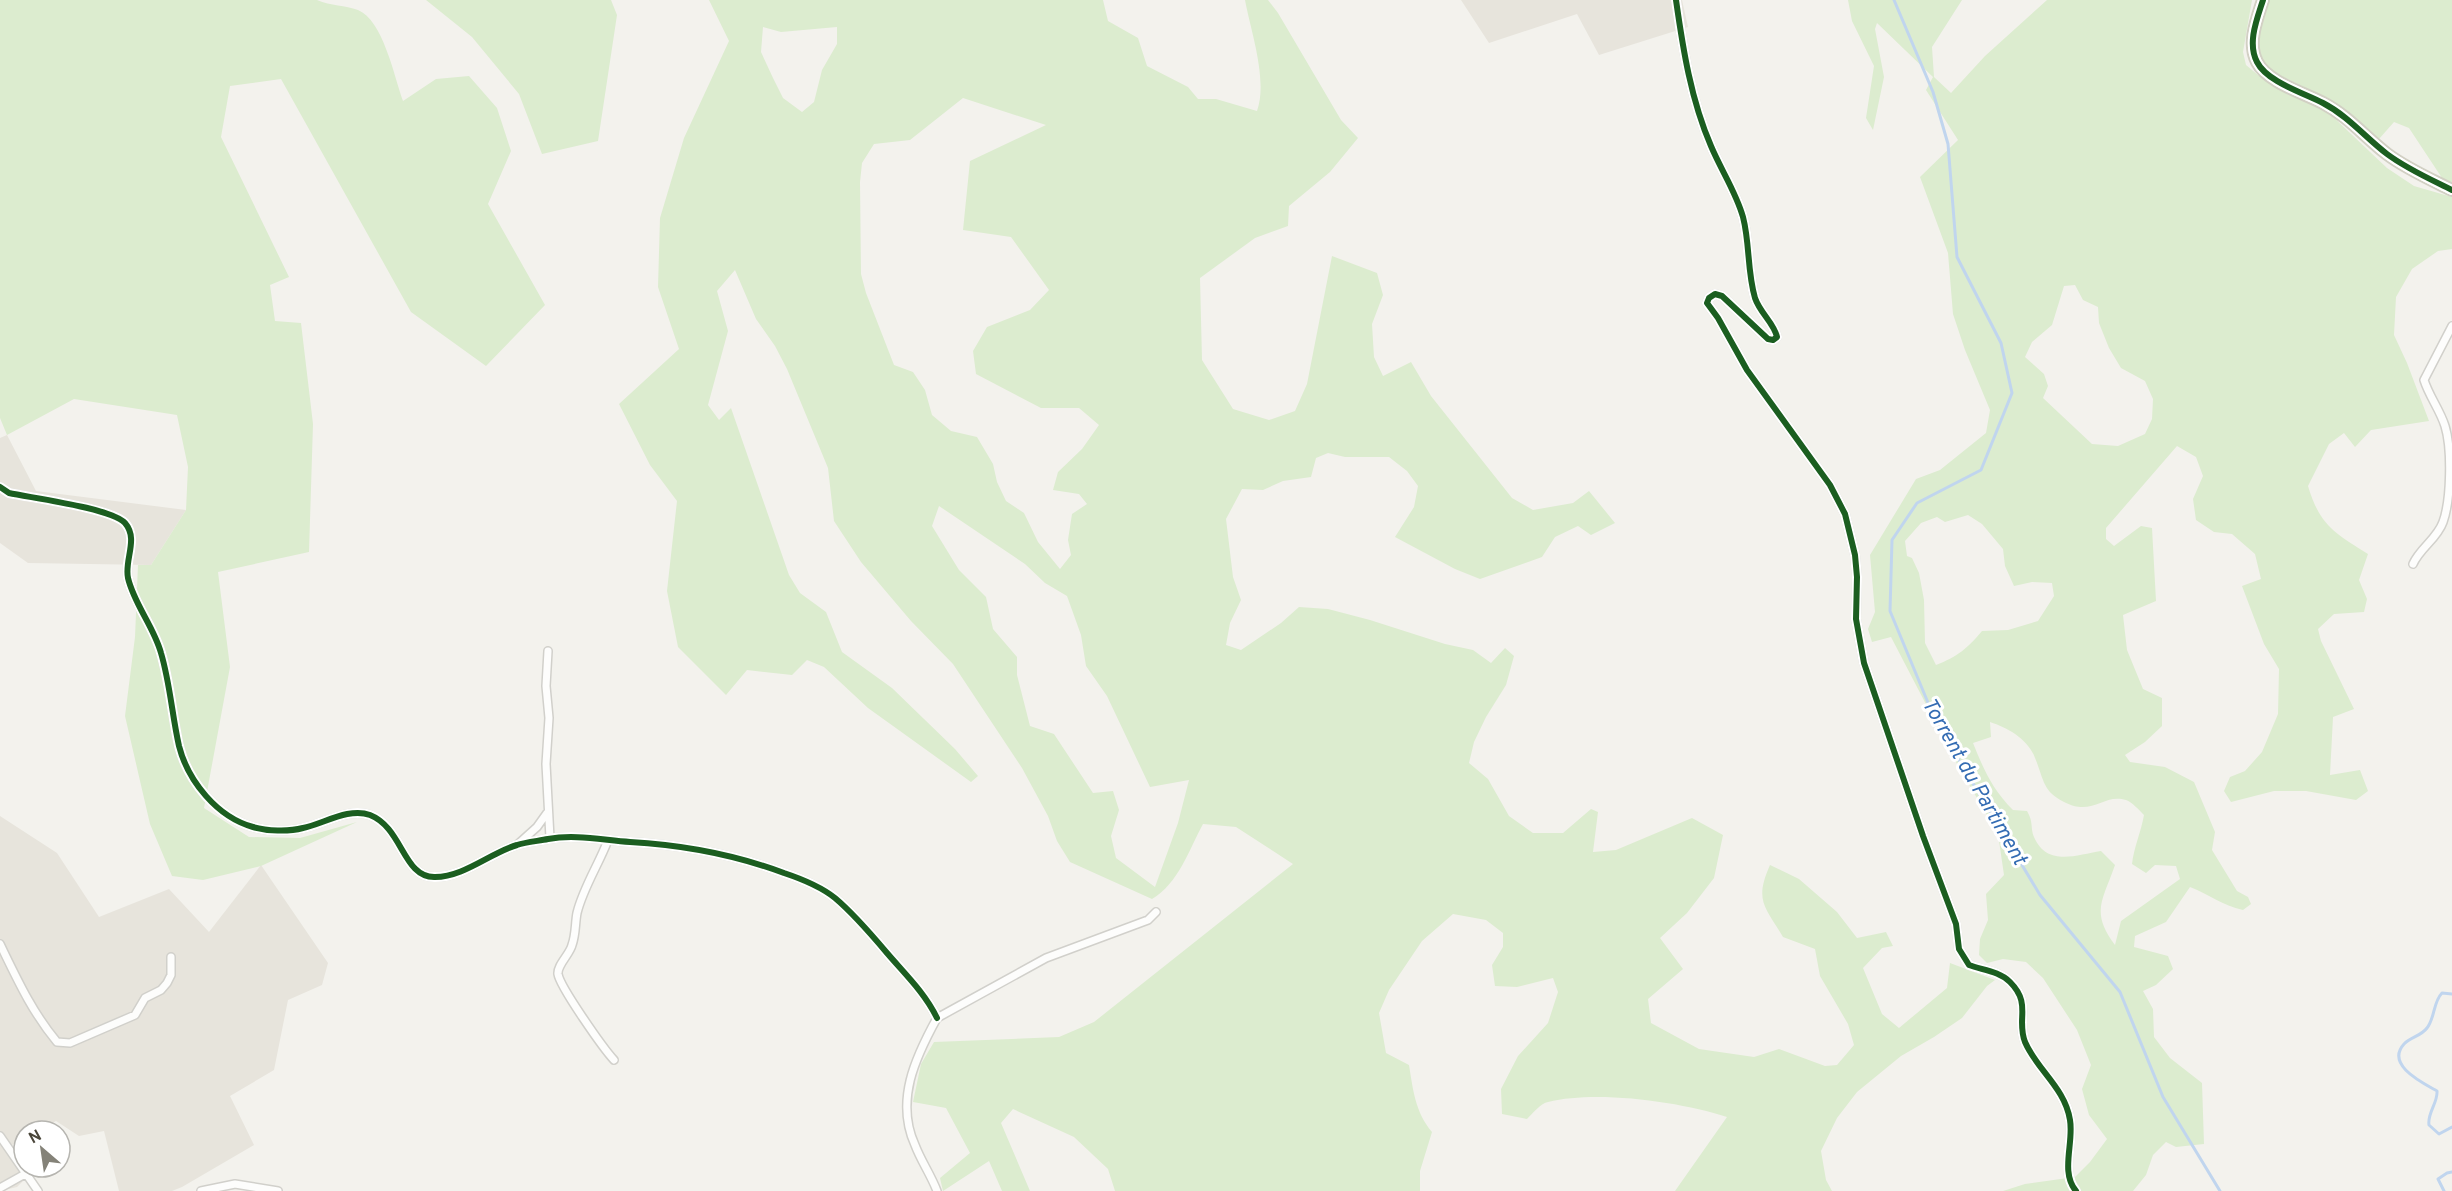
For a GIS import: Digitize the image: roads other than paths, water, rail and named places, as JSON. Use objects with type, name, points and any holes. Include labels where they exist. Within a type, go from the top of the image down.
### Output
[{"type":"street","points":[[1676,0],[1683,44],[1702,123],[1710,146],[1742,215],[1748,239],[1751,284],[1756,302],[1776,331],[1777,337],[1773,340],[1768,339],[1722,296],[1715,294],[1709,298],[1707,303],[1747,370],[1830,485],[1845,514],[1855,555],[1856,619],[1864,663],[1923,836],[1956,924],[1959,949],[1969,965],[2000,975],[2009,981],[2022,998],[2023,1037],[2026,1045],[2053,1082],[2068,1109],[2072,1135],[2069,1181],[2076,1191]]},
{"type":"street","points":[[2263,0],[2253,38],[2253,51],[2258,64],[2270,76],[2336,110],[2408,168],[2452,190]]},
{"type":"street","points":[[2414,564],[2419,553],[2439,531],[2445,515],[2449,483],[2448,436],[2442,417],[2424,380],[2452,326]]},
{"type":"street","points":[[0,487],[9,493],[108,513],[125,523],[131,538],[128,576],[161,649],[173,701],[180,748],[197,785],[221,810],[254,828],[273,830],[302,829],[353,814],[372,816],[388,826],[414,869],[421,876],[430,878],[440,878],[456,873],[517,845],[566,837],[701,848],[749,860],[815,885],[834,898],[872,936],[926,998],[937,1018]]},
{"type":"street","points":[[548,651],[546,686],[549,718],[546,764],[550,838]]},
{"type":"street","points":[[517,845],[537,827],[547,813]]},
{"type":"street","points":[[608,840],[582,899],[572,946],[558,974],[602,1046],[614,1060]]},
{"type":"street","points":[[937,1191],[914,1144],[905,1108],[907,1088],[927,1035],[937,1018],[1046,958],[1148,920],[1156,912]]},
{"type":"street","points":[[0,944],[41,1023],[57,1042],[70,1043],[135,1015],[145,998],[161,990],[167,983],[171,975],[171,957]]},
{"type":"street","points":[[0,1136],[12,1154]]},
{"type":"street","points":[[0,1188],[16,1179]]},
{"type":"street","points":[[29,1179],[38,1191]]},
{"type":"street","points":[[201,1191],[235,1184],[278,1191]]},
{"type":"waterway","name":"Torrent du Partiment","points":[[1894,0],[1933,92],[1948,144],[1957,257],[2001,343],[2012,393],[1981,470],[1917,503],[1892,540],[1890,611],[1936,722],[2040,895],[2120,992],[2163,1097],[2220,1191]]},
{"type":"waterway","points":[[2452,994],[2442,993],[2427,1028],[2404,1044],[2399,1052],[2402,1066],[2415,1078],[2437,1091],[2429,1125],[2439,1134],[2452,1127]]},
{"type":"waterway","points":[[2444,1191],[2438,1179],[2452,1172]]}]
